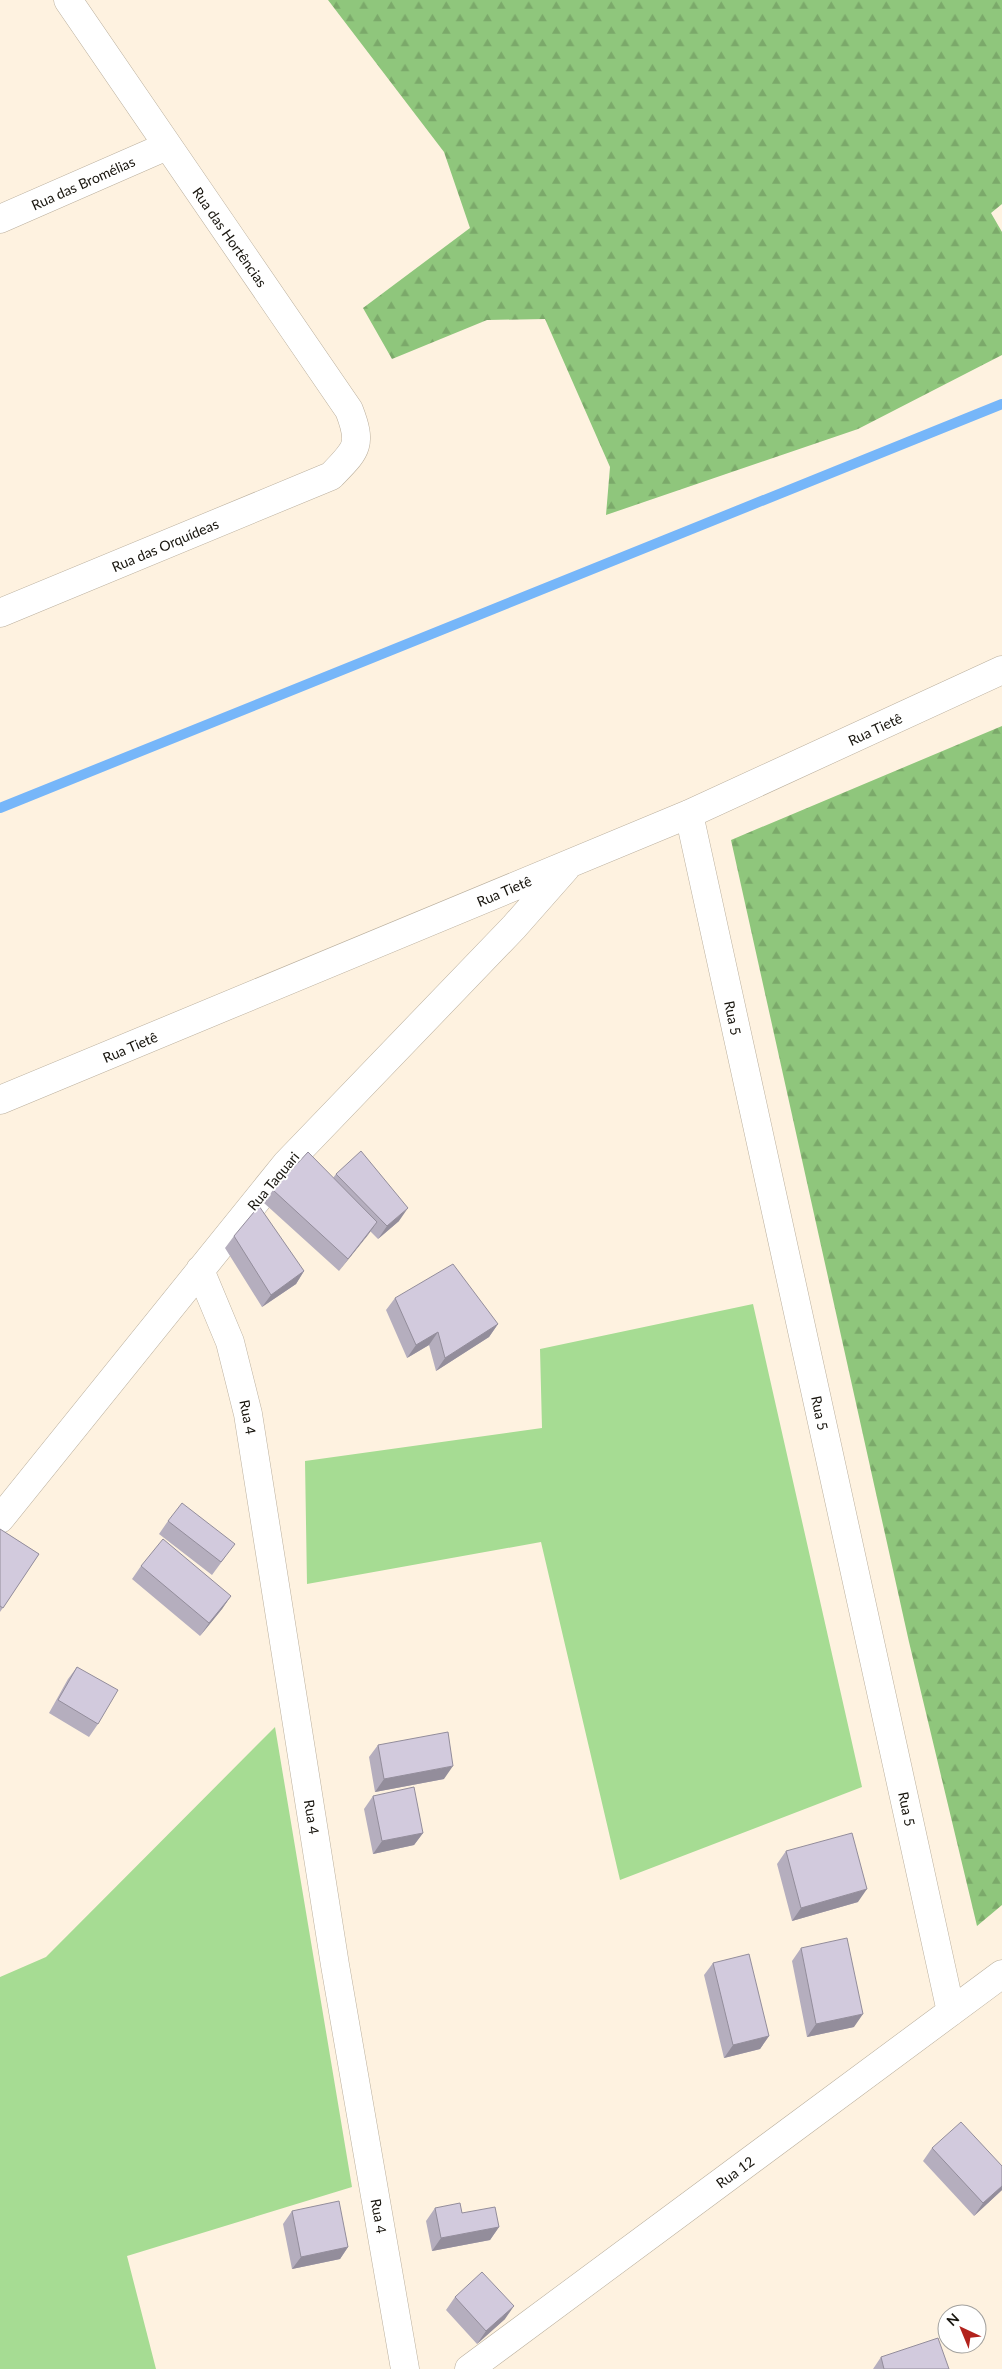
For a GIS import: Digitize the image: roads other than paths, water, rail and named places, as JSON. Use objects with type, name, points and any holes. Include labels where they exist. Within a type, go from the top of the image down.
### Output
[{"type":"street","name":"Rua das Hortências","points":[[68,0],[349,410],[358,432],[353,453],[331,476]]},
{"type":"street","name":"Rua das Bromélias","points":[[0,220],[167,146]]},
{"type":"street","name":"Rua das Orquídeas","points":[[0,613],[331,476]]},
{"type":"street","name":"Rua Tietê","points":[[0,1100],[689,814],[1002,670]]},
{"type":"street","name":"Rua 5","points":[[689,814],[951,2012]]},
{"type":"street","name":"Rua Taquari","points":[[0,1519],[286,1164],[514,928],[570,864]]},
{"type":"street","name":"Rua 4","points":[[200,1270],[230,1342],[248,1414],[334,1955],[405,2369]]},
{"type":"street","name":"Rua 12","points":[[469,2369],[1002,1974]]},
{"type":"waterway","points":[[0,808],[1002,404]]}]
